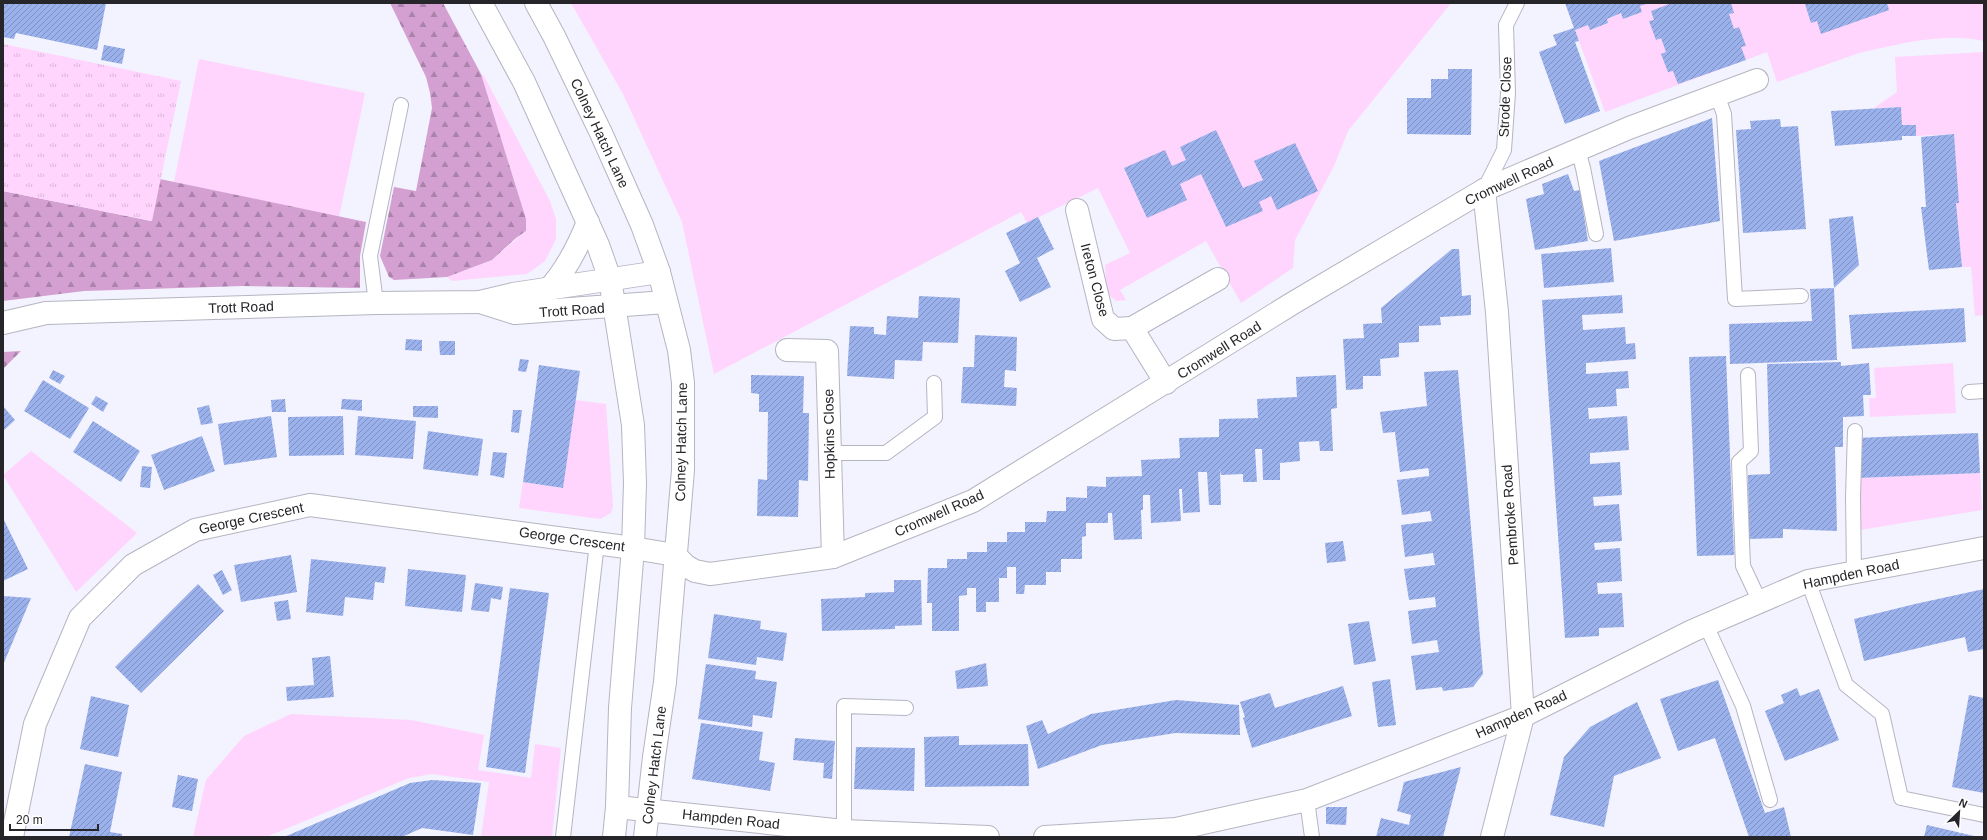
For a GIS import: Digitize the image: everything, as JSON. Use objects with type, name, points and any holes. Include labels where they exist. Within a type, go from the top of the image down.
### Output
[{"type":"street","points":[[481,3],[524,82],[588,222],[610,279],[633,425],[635,483],[633,548],[620,708],[617,807],[614,837]]},
{"type":"street","name":"Colney Hatch Lane","points":[[536,3],[554,36],[601,133],[642,225],[659,272],[679,350],[683,383],[683,470],[674,555],[665,682],[645,837]]},
{"type":"street","name":"Cromwell Road","points":[[674,555],[686,566],[695,571],[710,574],[833,557],[973,500],[1166,383],[1293,303],[1484,190],[1629,128],[1757,80]]},
{"type":"street","name":"Pembroke Road","points":[[1484,190],[1497,312],[1523,716],[1492,837]]},
{"type":"street","name":"Ireton Close","points":[[1077,210],[1103,319],[1114,329],[1132,328]]},
{"type":"street","points":[[548,289],[560,276],[575,253],[588,222]]},
{"type":"street","name":"Trott Road","points":[[3,323],[46,314],[376,302],[480,302],[548,289],[659,272]]},
{"type":"street","points":[[1166,383],[1132,328],[1218,279]]},
{"type":"street","name":"Trott Road","points":[[480,302],[515,313],[614,307],[666,302]]},
{"type":"street","name":"Hopkins Close","points":[[787,350],[827,351],[833,557]]},
{"type":"street","name":"George Crescent","points":[[12,837],[36,724],[80,618],[133,565],[195,530],[310,505],[633,548],[674,555]]},
{"type":"street","name":"Hampden Road","points":[[1045,837],[1176,829],[1307,800],[1523,716],[1706,625],[1808,581],[1984,548]]},
{"type":"street","name":"Hampden Road","points":[[617,807],[844,831],[988,837]]},
{"type":"lane","name":"Strode Close","points":[[1484,190],[1504,150],[1508,93],[1506,24],[1517,3]]},
{"type":"lane","points":[[1717,96],[1724,114],[1735,299],[1801,296]]},
{"type":"lane","points":[[376,302],[370,256],[401,105]]},
{"type":"lane","points":[[1578,150],[1596,234]]},
{"type":"lane","points":[[1748,375],[1751,450],[1739,462],[1743,566],[1760,602]]},
{"type":"lane","points":[[829,453],[886,453],[935,417],[934,383]]},
{"type":"lane","points":[[1969,392],[1984,391]]},
{"type":"lane","points":[[1854,572],[1853,497],[1855,431]]},
{"type":"lane","points":[[563,837],[596,543]]},
{"type":"lane","points":[[1808,581],[1846,685],[1882,714],[1901,798],[1984,816]]},
{"type":"lane","points":[[1706,625],[1721,654],[1744,706],[1770,800]]},
{"type":"lane","points":[[844,831],[844,706],[906,708]]},
{"type":"lane","points":[[1307,800],[1312,837]]},
{"type":"green space","points":[[390,3],[443,3],[481,74],[526,219],[526,231],[492,260],[447,277],[394,280],[389,277],[380,256],[394,187],[416,191],[432,108],[426,77]]},
{"type":"green space","points":[[571,3],[1451,3],[1348,131],[1334,166],[1295,240],[1293,268],[1241,303],[1206,241],[1120,290],[1126,300],[1116,301],[1107,293],[1105,265],[1130,253],[1098,188],[1027,223],[1021,212],[714,374],[682,222],[623,94]]},
{"type":"green space","points":[[1646,3],[1984,3],[1984,41],[1937,38],[1906,43],[1859,53],[1777,82],[1767,52],[1605,112],[1575,30],[1588,25],[1590,30],[1608,23],[1607,19],[1621,13],[1623,19],[1642,12],[1640,6]]},
{"type":"green space","points":[[3,44],[181,81],[152,221],[3,191]]},
{"type":"green space","points":[[1984,52],[1984,315],[1975,316],[1971,267],[1962,267],[1956,203],[1959,203],[1954,134],[1916,136],[1916,125],[1902,125],[1901,107],[1874,108],[1897,92],[1895,57]]},
{"type":"green space","points":[[199,59],[365,93],[339,217],[174,182]]},
{"type":"green space","points":[[481,74],[484,76],[550,201],[556,219],[556,239],[545,261],[527,274],[452,281],[447,277],[492,260],[526,231],[526,219]]},
{"type":"green space","points":[[160,179],[366,222],[360,256],[360,288],[243,286],[84,291],[3,301],[3,191],[151,221]]},
{"type":"green space","points":[[21,351],[3,369],[3,352]]},
{"type":"green space","points":[[1953,363],[1956,413],[1870,417],[1869,398],[1876,398],[1874,368]]},
{"type":"green space","points":[[575,400],[606,404],[613,506],[611,513],[600,519],[519,508],[523,482],[562,488]]},
{"type":"green space","points":[[31,451],[137,533],[76,592],[3,475]]},
{"type":"green space","points":[[1980,473],[1982,510],[1860,530],[1858,478]]},
{"type":"green space","points":[[291,714],[411,720],[484,735],[478,770],[531,778],[535,744],[561,748],[552,837],[481,837],[489,782],[432,774],[409,778],[266,837],[193,837],[206,780],[244,736]]},
{"type":"building","points":[[3,3],[106,3],[97,50],[16,33],[14,39],[3,37]]},
{"type":"building","points":[[1565,3],[1649,3],[1640,6],[1642,12],[1623,19],[1621,13],[1607,19],[1608,23],[1590,30],[1588,25],[1575,30],[1579,41],[1575,42],[1600,111],[1565,124],[1539,52],[1557,45],[1553,35],[1574,28]]},
{"type":"building","points":[[1672,3],[1731,3],[1734,13],[1729,14],[1734,29],[1739,27],[1746,46],[1741,47],[1746,60],[1678,84],[1673,71],[1668,72],[1661,54],[1666,52],[1661,38],[1656,40],[1649,21],[1654,20],[1651,11]]},
{"type":"building","points":[[1887,3],[1889,10],[1821,34],[1817,21],[1811,23],[1805,4]]},
{"type":"building","points":[[104,45],[125,49],[122,64],[101,60]]},
{"type":"building","points":[[1448,69],[1472,69],[1471,135],[1407,134],[1407,98],[1431,98],[1431,79],[1448,79]]},
{"type":"building","points":[[1901,107],[1902,125],[1916,125],[1916,136],[1902,136],[1902,140],[1835,146],[1831,111]]},
{"type":"building","points":[[1712,118],[1720,221],[1614,241],[1599,161]]},
{"type":"building","points":[[1780,119],[1781,127],[1798,126],[1806,229],[1743,233],[1736,130],[1751,129],[1750,121]]},
{"type":"building","points":[[1216,130],[1243,188],[1263,180],[1254,161],[1295,143],[1318,191],[1277,210],[1271,196],[1259,202],[1263,211],[1226,227],[1201,174],[1180,184],[1187,200],[1147,218],[1124,168],[1165,150],[1172,166],[1186,160],[1180,147]]},
{"type":"building","points":[[1954,134],[1959,203],[1956,203],[1962,267],[1929,270],[1921,207],[1926,207],[1921,137]]},
{"type":"building","points":[[1568,174],[1574,191],[1580,190],[1588,241],[1535,250],[1526,199],[1544,194],[1542,184]]},
{"type":"building","points":[[1853,216],[1859,265],[1834,288],[1829,219]]},
{"type":"building","points":[[1038,217],[1054,249],[1037,258],[1051,287],[1020,302],[1005,271],[1020,263],[1006,233]]},
{"type":"building","points":[[1611,248],[1614,282],[1544,288],[1541,254]]},
{"type":"building","points":[[1452,249],[1459,249],[1462,296],[1471,295],[1471,315],[1440,317],[1441,325],[1419,326],[1419,342],[1399,343],[1399,357],[1380,359],[1381,376],[1363,376],[1363,389],[1346,390],[1343,339],[1364,338],[1363,324],[1382,323],[1381,308]]},
{"type":"building","points":[[1834,288],[1837,360],[1730,364],[1729,324],[1812,321],[1810,289]]},
{"type":"building","points":[[1622,295],[1623,313],[1582,315],[1583,330],[1625,327],[1626,344],[1635,343],[1636,359],[1586,363],[1586,374],[1628,371],[1629,388],[1616,389],[1617,406],[1588,408],[1589,419],[1627,416],[1629,450],[1590,453],[1590,464],[1620,462],[1622,495],[1593,497],[1594,506],[1619,504],[1622,541],[1594,543],[1595,550],[1620,548],[1622,581],[1597,583],[1598,594],[1622,593],[1624,627],[1599,628],[1599,636],[1565,638],[1542,300]]},
{"type":"building","points":[[919,296],[960,298],[958,343],[923,342],[922,361],[895,360],[894,379],[847,376],[850,326],[874,327],[874,334],[886,335],[887,316],[918,318]]},
{"type":"building","points":[[1964,308],[1966,342],[1852,349],[1849,315]]},
{"type":"building","points":[[975,335],[1017,337],[1016,371],[1005,370],[1004,387],[1017,388],[1016,406],[961,403],[963,367],[974,367]]},
{"type":"building","points":[[406,339],[422,340],[422,351],[405,350]]},
{"type":"building","points":[[439,341],[455,341],[455,355],[440,355]]},
{"type":"building","points":[[1726,356],[1734,555],[1697,556],[1689,357]]},
{"type":"building","points":[[520,359],[529,360],[526,372],[518,371]]},
{"type":"building","points":[[1841,362],[1841,366],[1869,363],[1871,395],[1863,395],[1864,416],[1843,417],[1843,447],[1835,447],[1837,531],[1783,529],[1783,538],[1749,539],[1748,475],[1770,474],[1767,364]]},
{"type":"building","points":[[539,365],[580,371],[563,488],[523,482]]},
{"type":"building","points":[[53,370],[65,376],[60,384],[49,378]]},
{"type":"building","points":[[1458,370],[1483,674],[1473,687],[1443,691],[1442,687],[1416,690],[1411,656],[1439,652],[1437,640],[1412,644],[1408,611],[1436,607],[1435,597],[1409,600],[1404,569],[1435,565],[1433,553],[1405,557],[1401,525],[1432,521],[1430,511],[1402,515],[1397,480],[1429,476],[1429,471],[1428,468],[1400,472],[1395,432],[1383,433],[1380,412],[1427,406],[1424,372]]},
{"type":"building","points":[[751,375],[804,376],[803,413],[809,413],[808,481],[799,480],[798,517],[757,516],[758,479],[767,480],[768,412],[759,412],[759,394],[751,393]]},
{"type":"building","points":[[1336,375],[1337,408],[1331,409],[1333,451],[1320,451],[1319,441],[1299,442],[1300,461],[1280,463],[1280,480],[1263,480],[1262,449],[1255,449],[1257,482],[1243,482],[1243,474],[1221,475],[1220,469],[1221,505],[1209,505],[1207,472],[1198,472],[1200,512],[1183,513],[1182,489],[1179,489],[1181,521],[1151,523],[1150,495],[1143,495],[1143,510],[1141,510],[1142,539],[1114,540],[1112,513],[1108,513],[1108,523],[1086,523],[1086,536],[1082,537],[1082,559],[1061,559],[1061,572],[1046,572],[1046,585],[1025,585],[1024,594],[1016,594],[1016,567],[1007,567],[1007,578],[999,578],[999,602],[986,602],[986,612],[976,612],[976,588],[967,588],[967,595],[959,596],[959,631],[932,631],[932,603],[927,603],[928,568],[947,568],[947,559],[967,559],[967,552],[987,552],[987,542],[1007,542],[1007,532],[1025,532],[1025,522],[1046,522],[1047,511],[1066,511],[1066,497],[1087,498],[1087,486],[1106,487],[1106,477],[1142,476],[1141,460],[1180,458],[1179,438],[1219,437],[1219,419],[1258,418],[1257,399],[1297,397],[1296,377]]},
{"type":"building","points":[[43,380],[89,408],[70,439],[24,411]]},
{"type":"building","points":[[96,396],[108,403],[103,412],[91,404]]},
{"type":"building","points":[[285,399],[286,412],[272,412],[271,400]]},
{"type":"building","points":[[342,399],[362,400],[362,411],[341,409]]},
{"type":"building","points":[[209,405],[213,423],[201,425],[197,408]]},
{"type":"building","points":[[3,406],[15,420],[3,431]]},
{"type":"building","points":[[413,406],[438,406],[438,418],[413,417]]},
{"type":"building","points":[[513,410],[522,410],[519,433],[511,432]]},
{"type":"building","points":[[271,416],[277,457],[224,465],[218,424]]},
{"type":"building","points":[[343,416],[344,455],[289,456],[288,417]]},
{"type":"building","points":[[358,416],[416,421],[413,459],[355,455]]},
{"type":"building","points":[[93,421],[140,451],[121,482],[73,452]]},
{"type":"building","points":[[428,431],[483,439],[478,476],[423,469]]},
{"type":"building","points":[[1978,433],[1980,473],[1858,478],[1856,438]]},
{"type":"building","points":[[202,436],[215,471],[164,490],[151,455]]},
{"type":"building","points":[[493,452],[507,453],[504,478],[490,475]]},
{"type":"building","points":[[142,466],[152,467],[150,488],[140,487]]},
{"type":"building","points":[[3,518],[28,569],[3,581]]},
{"type":"building","points":[[1343,541],[1346,561],[1327,563],[1325,543]]},
{"type":"building","points":[[291,555],[297,592],[241,602],[234,565]]},
{"type":"building","points":[[311,559],[386,567],[384,583],[375,582],[373,600],[345,597],[343,616],[306,612]]},
{"type":"building","points":[[408,569],[466,575],[462,612],[405,606]]},
{"type":"building","points":[[222,570],[232,590],[223,595],[213,575]]},
{"type":"building","points":[[894,580],[921,580],[922,625],[895,626],[895,629],[822,631],[821,599],[865,597],[865,593],[894,592]]},
{"type":"building","points":[[475,583],[503,587],[501,600],[491,598],[489,612],[471,610]]},
{"type":"building","points":[[198,584],[224,611],[141,693],[115,667]]},
{"type":"building","points":[[510,588],[549,593],[525,773],[486,767]]},
{"type":"building","points":[[1984,589],[1984,649],[1968,652],[1965,637],[1864,661],[1854,619]]},
{"type":"building","points":[[3,596],[31,598],[3,665]]},
{"type":"building","points":[[288,600],[291,619],[277,621],[274,602]]},
{"type":"building","points":[[714,614],[761,621],[760,629],[787,633],[783,661],[757,657],[756,665],[708,658]]},
{"type":"building","points":[[1369,621],[1376,661],[1354,665],[1348,624]]},
{"type":"building","points":[[330,656],[334,697],[287,701],[286,687],[314,685],[312,658]]},
{"type":"building","points":[[986,663],[988,686],[957,689],[955,671]]},
{"type":"building","points":[[706,664],[756,671],[755,679],[777,682],[772,718],[753,715],[752,727],[698,719]]},
{"type":"building","points":[[1390,679],[1396,725],[1378,727],[1372,682]]},
{"type":"building","points":[[1718,680],[1765,813],[1784,807],[1791,837],[1749,837],[1715,738],[1678,751],[1660,699]]},
{"type":"building","points":[[1343,686],[1352,716],[1252,748],[1240,702],[1270,693],[1275,708]]},
{"type":"building","points":[[1797,688],[1800,696],[1819,689],[1839,740],[1785,761],[1765,711],[1784,703],[1781,695]]},
{"type":"building","points":[[1969,695],[1984,698],[1984,793],[1952,787]]},
{"type":"building","points":[[91,696],[129,705],[118,757],[80,749]]},
{"type":"building","points":[[1176,700],[1239,705],[1240,735],[1175,733],[1102,745],[1038,769],[1026,726],[1042,720],[1048,734],[1091,714]]},
{"type":"building","points":[[1637,702],[1661,758],[1614,776],[1604,827],[1550,815],[1564,757],[1590,727]]},
{"type":"building","points":[[701,723],[763,732],[759,760],[775,763],[770,791],[692,779]]},
{"type":"building","points":[[959,736],[959,745],[1028,744],[1029,786],[925,787],[924,737]]},
{"type":"building","points":[[795,738],[835,741],[832,779],[823,778],[824,763],[793,760]]},
{"type":"building","points":[[856,747],[915,748],[914,791],[854,789]]},
{"type":"building","points":[[85,764],[122,772],[110,832],[122,834],[122,837],[69,837]]},
{"type":"building","points":[[1461,767],[1443,837],[1376,837],[1381,818],[1409,825],[1411,815],[1397,811],[1404,782]]},
{"type":"building","points":[[178,775],[198,779],[192,811],[172,807]]},
{"type":"building","points":[[432,780],[481,783],[473,835],[422,828],[402,837],[284,837],[410,783]]},
{"type":"building","points":[[1326,807],[1347,807],[1346,825],[1326,824]]},
{"type":"building","points":[[1927,825],[1974,836],[1974,837],[1924,837]]}]
